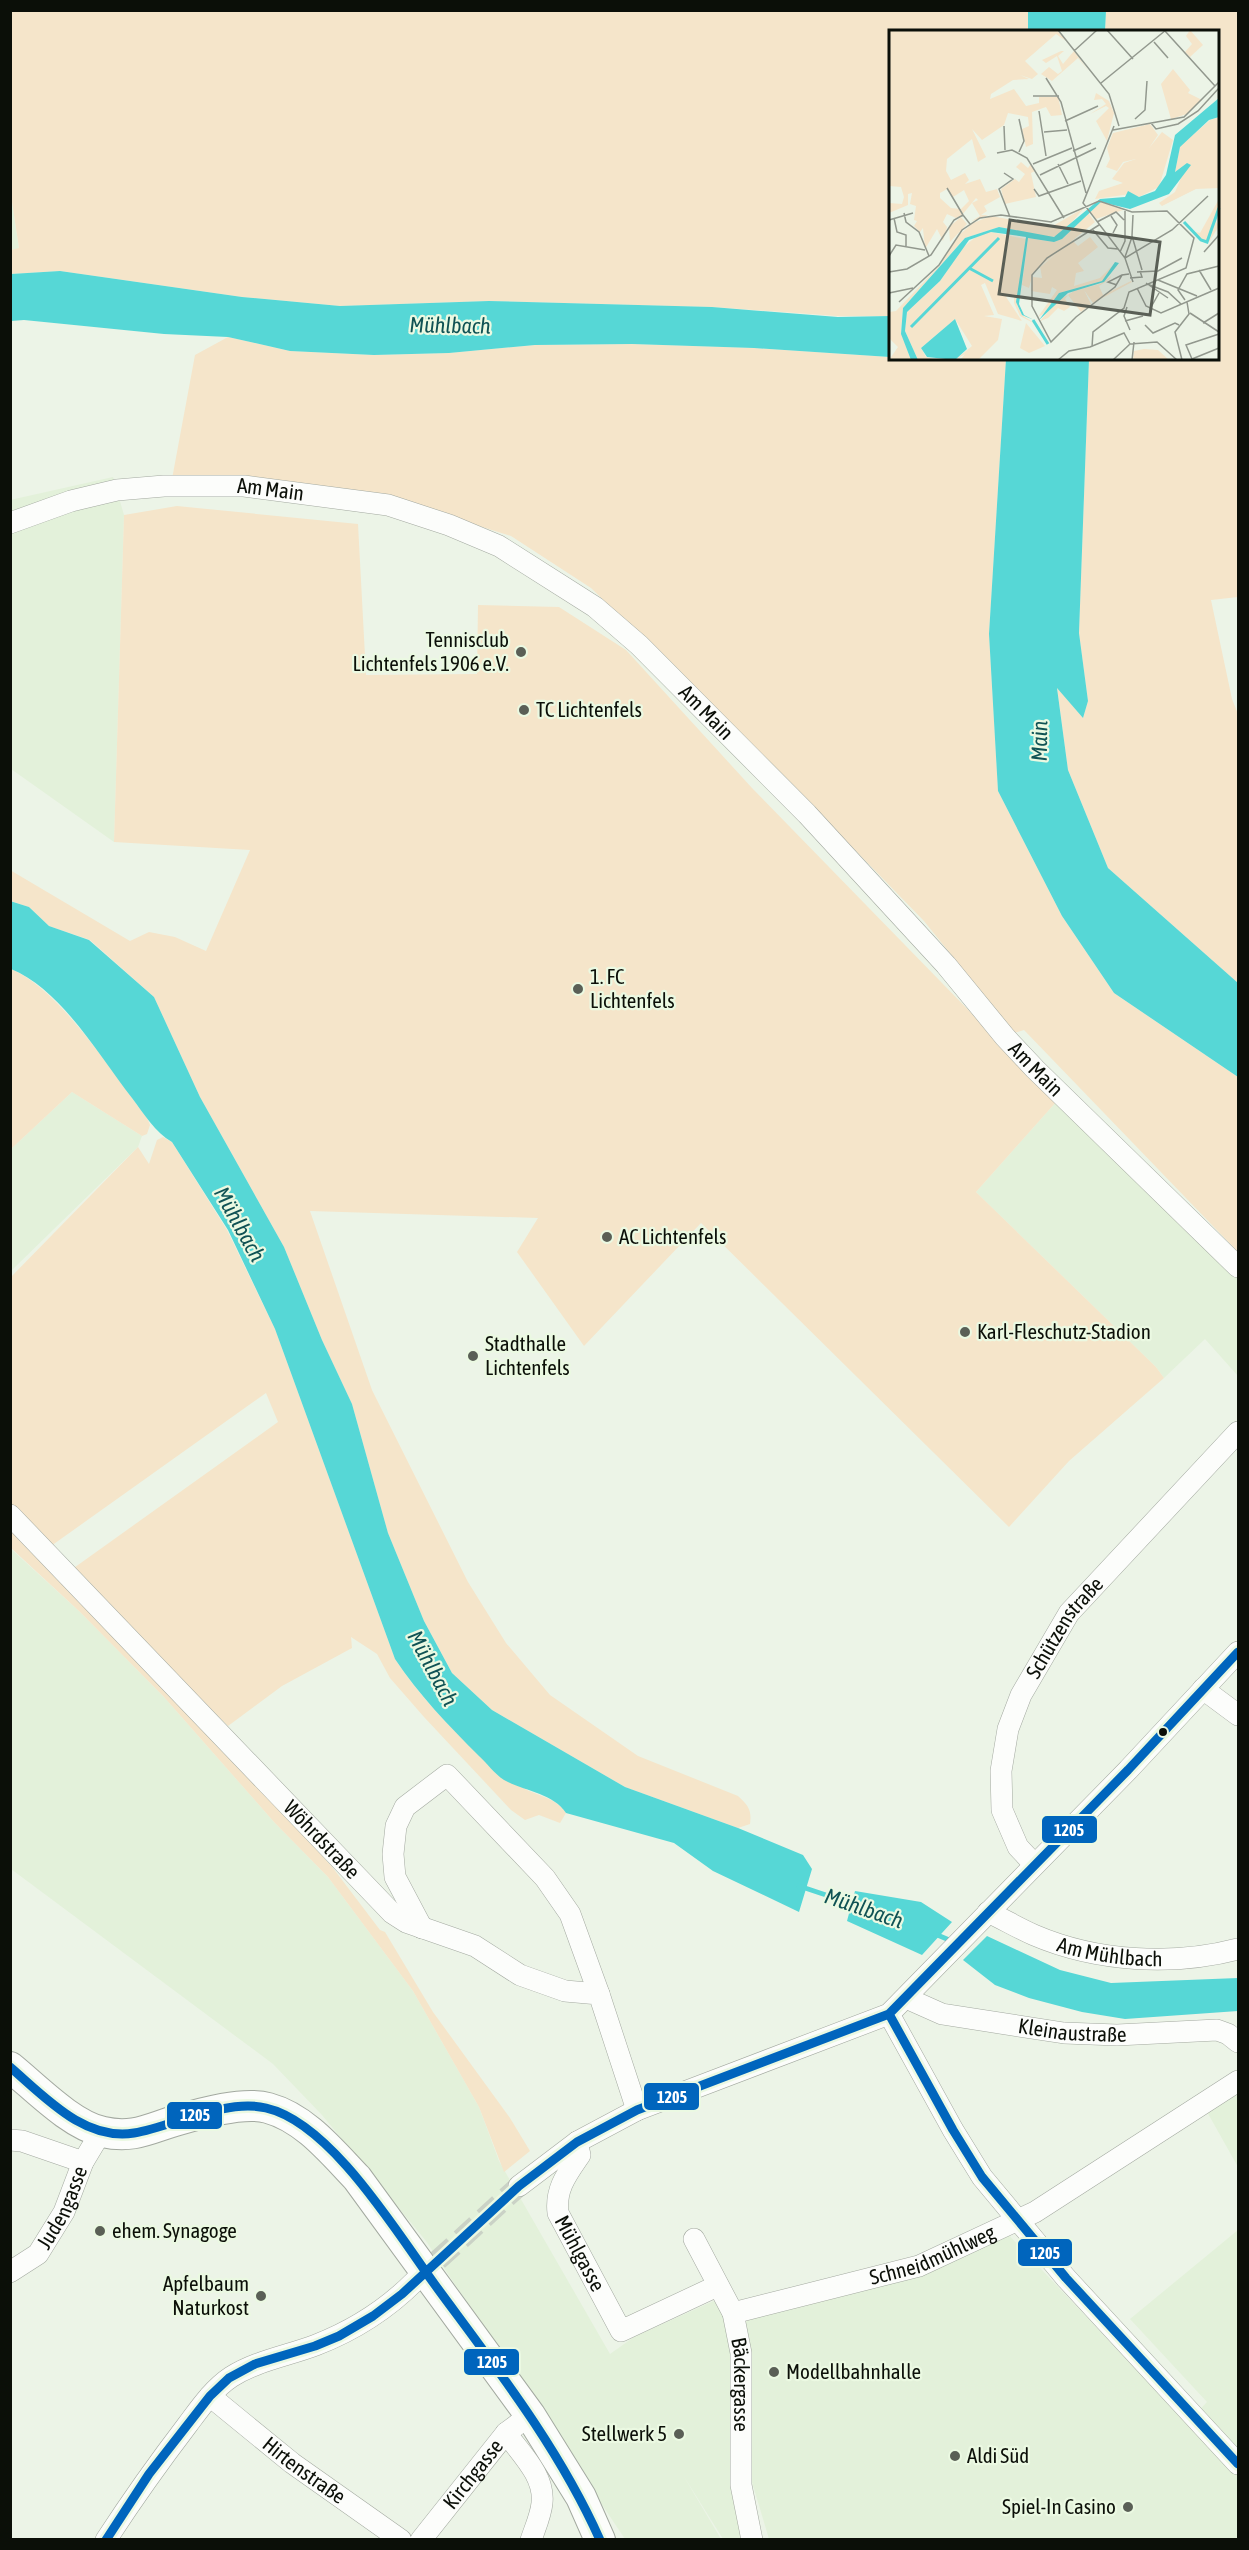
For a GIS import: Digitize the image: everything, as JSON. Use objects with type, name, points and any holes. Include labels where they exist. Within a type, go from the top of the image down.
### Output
[{"type":"street","name":"Am Main","points":[[10,523],[70,501],[117,490],[164,486],[244,486],[388,505],[449,525],[499,546],[547,574],[595,607],[639,645],[709,714],[807,814],[946,965],[1005,1037],[1035,1069],[1239,1267]]},
{"type":"street","name":"Schützenstraße","points":[[1034,1864],[1018,1847],[1002,1810],[1001,1771],[1008,1729],[1021,1695],[1069,1613],[1239,1432]]},
{"type":"street","name":"Wöhrdstraße","points":[[10,1515],[392,1913],[422,1928],[475,1946],[520,1975],[565,1990],[599,1994]]},
{"type":"street","points":[[519,2186],[577,2142],[637,2110],[890,2014],[939,1961],[1128,1770],[1239,1652]]},
{"type":"street","points":[[1203,1689],[1239,1716]]},
{"type":"street","points":[[422,1928],[395,1877],[393,1854],[396,1826],[405,1807],[447,1775],[545,1878],[570,1914],[637,2110]]},
{"type":"street","name":"Am Mühlbach","points":[[984,1916],[1087,1952],[1173,1959],[1239,1949]]},
{"type":"street","name":"Kleinaustraße","points":[[906,1998],[942,2014],[1064,2033],[1117,2035],[1217,2030],[1239,2042]]},
{"type":"street","points":[[890,2014],[952,2130],[982,2177],[1016,2221],[1239,2464]]},
{"type":"street","points":[[10,2067],[62,2110],[89,2128],[101,2132],[125,2136],[178,2120],[236,2107],[267,2107],[298,2122],[357,2178],[530,2415],[581,2497],[600,2540]]},
{"type":"street","name":"Schneidmühlweg","points":[[733,2313],[919,2266],[1035,2212],[1239,2081]]},
{"type":"street","name":"Judengasse","points":[[10,2272],[38,2254],[64,2212],[83,2162],[101,2132]]},
{"type":"street","points":[[10,2140],[22,2141],[83,2162]]},
{"type":"street","name":"Mühlgasse","points":[[577,2142],[580,2155],[562,2181],[556,2200],[558,2213],[621,2331],[717,2286]]},
{"type":"street","name":"Bäckergasse","points":[[694,2239],[733,2313],[741,2353],[741,2485],[752,2540]]},
{"type":"street","points":[[106,2539],[149,2474],[210,2396],[229,2378],[255,2364],[315,2346],[339,2336],[373,2316],[415,2282]]},
{"type":"street","name":"Hirtenstraße","points":[[210,2396],[292,2463],[401,2540]]},
{"type":"street","name":"Kirchgasse","points":[[421,2540],[506,2433],[530,2415]]},
{"type":"street","points":[[506,2433],[539,2479],[542,2505],[531,2540]]},
{"type":"shaded area","points":[[11,11],[1028,11],[1028,30],[889,30],[889,316],[837,316],[712,307],[490,301],[340,306],[242,297],[60,271],[11,274],[11,250],[19,248],[10,189]]},
{"type":"shaded area","points":[[1106,11],[1238,11],[1238,597],[1211,600],[1232,699],[1238,714],[1238,983],[1108,868],[1068,770],[1057,687],[1083,718],[1088,701],[1079,633],[1089,360],[1219,360],[1219,30],[1105,30]]},
{"type":"shaded area","points":[[10,189],[19,249],[11,250],[10,250]]},
{"type":"shaded area","points":[[228,337],[290,351],[374,355],[449,353],[535,345],[632,344],[754,348],[889,357],[889,360],[1006,360],[989,634],[998,791],[1062,916],[1114,993],[1238,1077],[1238,1252],[1024,1030],[1014,1033],[924,921],[747,739],[591,588],[511,536],[422,508],[172,479],[195,355]]},
{"type":"shaded area","points":[[113,477],[124,515],[114,842],[11,769],[10,500]]},
{"type":"shaded area","name":"1. FC Lichtenfels","points":[[177,506],[358,524],[366,675],[477,674],[478,605],[559,607],[626,650],[752,788],[1057,1101],[976,1192],[1156,1367],[1164,1378],[1069,1461],[1009,1527],[701,1223],[584,1346],[517,1252],[538,1218],[310,1211],[372,1390],[468,1582],[506,1643],[550,1695],[638,1756],[738,1796],[748,1808],[750,1824],[738,1828],[625,1787],[492,1710],[452,1673],[424,1621],[388,1533],[352,1404],[322,1340],[284,1247],[200,1097],[154,997],[90,940],[49,926],[29,907],[11,901],[10,870],[130,941],[149,932],[175,937],[206,951],[250,850],[114,842],[124,515]]},
{"type":"shaded area","points":[[11,969],[30,979],[48,995],[85,1035],[147,1118],[150,1125],[147,1134],[142,1136],[72,1092],[11,1149]]},
{"type":"shaded area","points":[[72,1092],[142,1136],[138,1147],[11,1271],[11,1149]]},
{"type":"shaded area","points":[[1057,1101],[1238,1276],[1238,1376],[1205,1339],[1164,1378],[1156,1367],[976,1192]]},
{"type":"shaded area","points":[[163,1137],[172,1142],[227,1230],[275,1329],[395,1659],[435,1710],[482,1756],[522,1787],[561,1807],[566,1813],[560,1823],[539,1815],[525,1820],[511,1810],[390,1678],[377,1654],[351,1637],[352,1648],[282,1686],[228,1726],[71,1570],[278,1422],[266,1393],[51,1546],[11,1505],[10,1278],[138,1147],[149,1164],[157,1140]]},
{"type":"shaded area","points":[[10,1529],[298,1829],[333,1868],[380,1930],[385,1932],[433,2012],[510,2118],[530,2151],[504,2172],[479,2107],[413,1991],[328,1877],[274,1822],[164,1697],[80,1612],[11,1548]]},
{"type":"shaded area","points":[[10,1548],[80,1612],[164,1697],[274,1822],[328,1877],[413,1991],[479,2107],[499,2161],[610,2354],[634,2337],[718,2299],[737,2355],[744,2539],[723,2539],[683,2475],[721,2539],[625,2539],[426,2241],[322,2115],[273,2064],[11,1869]]},
{"type":"shaded area","points":[[1238,2094],[1238,2167],[1206,2110]]},
{"type":"shaded area","points":[[1238,2230],[1238,2539],[769,2539],[746,2462],[744,2318],[1005,2231],[1187,2423],[1207,2402],[1130,2319]]},
{"type":"water","points":[[1028,11],[1106,11],[1105,30],[1028,30]]},
{"type":"water","points":[[60,271],[242,297],[340,306],[489,301],[712,307],[838,317],[889,316],[889,357],[754,348],[632,344],[535,345],[449,353],[374,355],[290,351],[228,337],[164,334],[24,320],[11,321],[11,274]]},
{"type":"water","name":"Main","points":[[1006,360],[1089,360],[1079,633],[1088,701],[1083,718],[1057,688],[1068,770],[1108,868],[1238,983],[1238,1077],[1114,993],[1062,916],[998,791],[989,634]]},
{"type":"water","points":[[10,901],[29,907],[49,926],[89,940],[154,997],[200,1097],[284,1247],[322,1340],[352,1404],[388,1533],[424,1621],[452,1673],[492,1710],[625,1787],[738,1828],[803,1855],[812,1869],[799,1912],[713,1871],[674,1843],[566,1813],[547,1797],[502,1779],[456,1733],[414,1685],[395,1659],[275,1329],[228,1230],[172,1142],[150,1122],[93,1044],[63,1008],[46,992],[11,969]]},
{"type":"water","points":[[855,1891],[921,1902],[952,1922],[922,1955],[847,1921]]},
{"type":"water","points":[[987,1936],[1060,1970],[1111,1983],[1238,1978],[1238,2011],[1125,2019],[1082,2012],[1029,1998],[995,1985],[963,1960]]},
{"type":"waterway","name":"Mühlbach","points":[[799,1886],[859,1906]]},
{"type":"waterway","name":"Mühlbach","points":[[935,1934],[954,1942]]},
{"type":"tunnel","points":[[415,2281],[519,2186]]},
{"type":"transit line","name":"1205","points":[[106,2540],[149,2474],[210,2396],[229,2378],[255,2364],[315,2346],[339,2336],[373,2316],[402,2294],[519,2186],[577,2142],[637,2110],[889,2014],[1128,1770],[1238,1652]]},
{"type":"transit line","name":"1205","points":[[889,2014],[953,2130],[982,2177],[1066,2278],[1238,2464]]},
{"type":"transit line","name":"1205","points":[[10,2067],[66,2114],[98,2130],[116,2134],[134,2133],[212,2111],[251,2106],[266,2108],[291,2118],[315,2135],[339,2158],[384,2212],[526,2410],[566,2473],[600,2540]]},
{"type":"place","name":"Tennisclub Lichtenfels 1906 e.V.","points":[[521,652]]},
{"type":"place","name":"TC Lichtenfels","points":[[524,710]]},
{"type":"place","name":"1. FC Lichtenfels","points":[[578,989]]},
{"type":"place","name":"AC Lichtenfels","points":[[607,1237]]},
{"type":"place","name":"Karl-Fleschutz-Stadion","points":[[965,1332]]},
{"type":"place","name":"Stadthalle Lichtenfels","points":[[473,1356]]},
{"type":"place","name":"ehem. Synagoge","points":[[100,2231]]},
{"type":"place","name":"Apfelbaum Naturkost","points":[[261,2296]]},
{"type":"place","name":"Modellbahnhalle","points":[[774,2372]]},
{"type":"place","name":"Stellwerk 5","points":[[679,2434]]},
{"type":"place","name":"Aldi Süd","points":[[955,2456]]},
{"type":"place","name":"Spiel-In Casino","points":[[1128,2507]]}]
